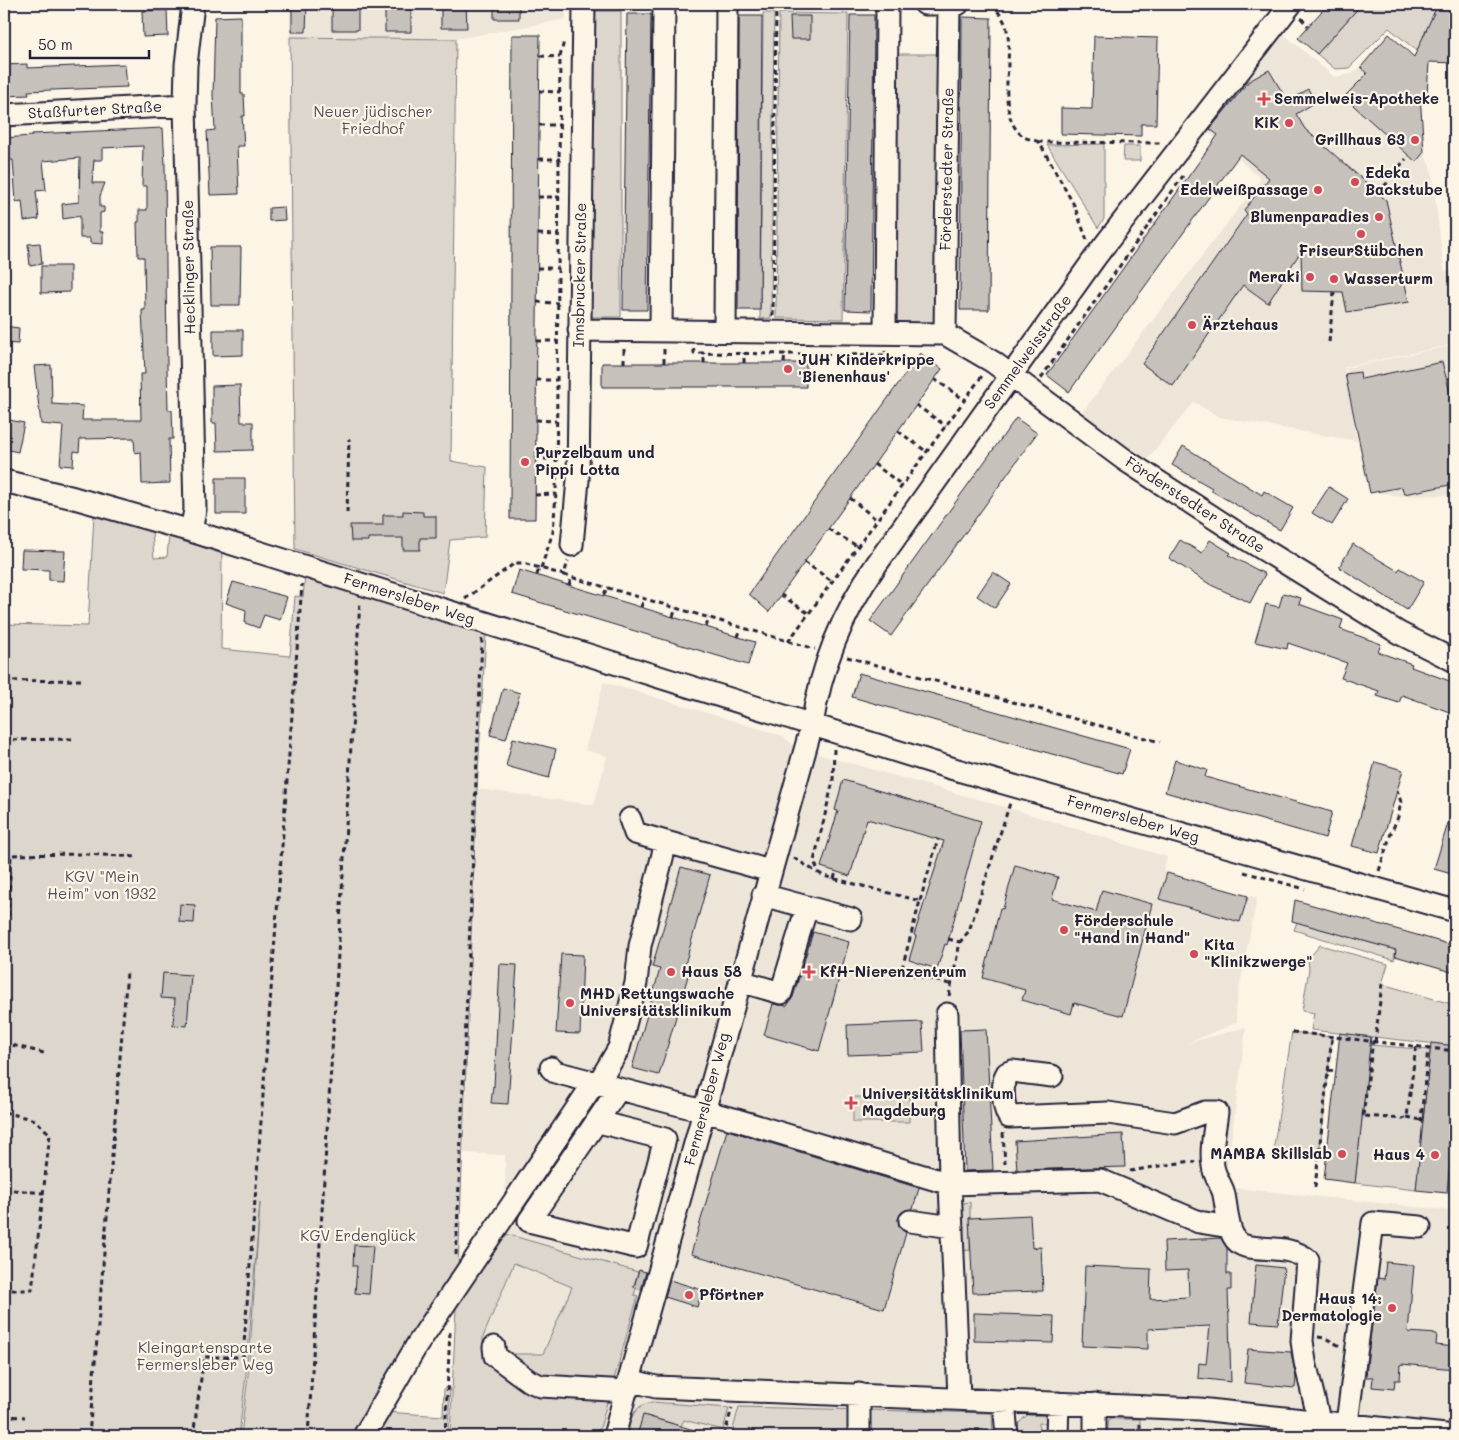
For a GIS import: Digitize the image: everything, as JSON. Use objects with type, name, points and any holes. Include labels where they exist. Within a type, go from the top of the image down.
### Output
[{"type":"street","name":"Hecklinger Straße","points":[[191,531],[195,510],[185,105],[193,4]]},
{"type":"street","points":[[725,331],[727,4]]},
{"type":"street","points":[[885,333],[887,4]]},
{"type":"street","points":[[925,4],[958,4]]},
{"type":"street","name":"Förderstedter Straße","points":[[946,334],[949,4]]},
{"type":"street","name":"Innsbrucker Straße","points":[[572,545],[578,480],[584,5]]},
{"type":"street","points":[[660,6],[661,330]]},
{"type":"street","name":"Semmelweisstraße","points":[[812,725],[816,698],[829,652],[845,615],[865,580],[1097,255],[1184,143],[1295,11]]},
{"type":"street","name":"Staßfurter Straße","points":[[4,115],[185,105]]},
{"type":"street","name":"Förderstedter Straße","points":[[579,330],[946,334],[993,362],[1125,460],[1238,533],[1399,633],[1455,660]]},
{"type":"street","name":"Fermersleber Weg","points":[[4,481],[82,500],[191,531],[812,725],[1015,786],[1455,910]]},
{"type":"street","name":"Fermersleber Weg","points":[[614,1436],[763,895],[812,725]]},
{"type":"street","points":[[630,819],[635,833],[770,871]]},
{"type":"street","points":[[364,1436],[404,1366],[444,1304],[619,1048],[636,987],[640,946],[666,842]]},
{"type":"street","points":[[763,895],[851,919]]},
{"type":"street","points":[[740,981],[781,993],[807,907]]},
{"type":"street","points":[[947,1014],[950,1184],[959,1398]]},
{"type":"street","points":[[551,1068],[555,1072],[596,1084],[704,1111],[950,1184],[1100,1180],[1199,1222],[1230,1227]]},
{"type":"street","points":[[1052,1076],[1012,1071],[1007,1073],[1004,1080],[1006,1110],[1009,1117],[1108,1113],[1175,1123],[1205,1112],[1217,1112],[1212,1160],[1234,1236],[1244,1246],[1289,1251],[1302,1255],[1308,1260],[1303,1335],[1308,1425]]},
{"type":"street","points":[[599,1122],[665,1140],[636,1247],[530,1221],[599,1122],[618,1090]]},
{"type":"street","points":[[910,1220],[952,1227]]},
{"type":"street","points":[[1347,1423],[1373,1223],[1420,1227]]},
{"type":"street","points":[[494,1347],[495,1356],[529,1381],[541,1386],[628,1385],[1199,1409],[1308,1425],[1347,1423],[1432,1435],[1455,1436]]},
{"type":"street","points":[[859,1394],[859,1436]]},
{"type":"street","points":[[1000,1433],[1004,1401]]},
{"type":"street","points":[[1057,1436],[1058,1403]]},
{"type":"street","points":[[1095,1404],[1095,1436]]},
{"type":"path","points":[[773,332],[776,4]]},
{"type":"path","points":[[992,4],[1004,19],[1008,31],[1007,102],[1012,120],[1024,137],[1039,142],[1184,143]]},
{"type":"path","points":[[584,5],[660,6]]},
{"type":"path","points":[[1295,11],[1308,26]]},
{"type":"path","points":[[537,575],[553,532],[556,494],[560,57],[568,32]]},
{"type":"path","points":[[540,56],[560,57]]},
{"type":"path","points":[[540,91],[560,92]]},
{"type":"path","points":[[539,125],[560,125]]},
{"type":"path","points":[[1039,142],[1074,205],[1087,241],[1097,255]]},
{"type":"path","points":[[539,159],[560,159]]},
{"type":"path","points":[[1399,167],[1406,159]]},
{"type":"path","points":[[1032,391],[1188,169]]},
{"type":"path","points":[[1378,193],[1388,182]]},
{"type":"path","points":[[538,197],[559,197]]},
{"type":"path","points":[[538,234],[558,235]]},
{"type":"path","points":[[537,268],[559,268]]},
{"type":"path","points":[[1328,342],[1334,292]]},
{"type":"path","points":[[537,302],[558,303]]},
{"type":"path","points":[[536,341],[557,341]]},
{"type":"path","points":[[704,353],[704,363]]},
{"type":"path","points":[[744,353],[744,363]]},
{"type":"path","points":[[784,354],[784,363]]},
{"type":"path","points":[[788,642],[993,362]]},
{"type":"path","points":[[934,379],[965,400]]},
{"type":"path","points":[[536,380],[557,380]]},
{"type":"path","points":[[916,405],[946,426]]},
{"type":"path","points":[[536,420],[556,421]]},
{"type":"path","points":[[898,431],[927,452]]},
{"type":"path","points":[[347,513],[349,439]]},
{"type":"path","points":[[535,459],[556,459]]},
{"type":"path","points":[[874,464],[902,485]]},
{"type":"path","points":[[535,495],[556,494]]},
{"type":"path","points":[[850,498],[877,520]]},
{"type":"path","points":[[828,529],[857,546]]},
{"type":"path","points":[[564,574],[572,545]]},
{"type":"path","points":[[804,562],[832,581]]},
{"type":"path","points":[[463,600],[516,564],[540,568],[788,642],[1160,742]]},
{"type":"path","points":[[569,585],[572,577]]},
{"type":"path","points":[[604,596],[607,588]]},
{"type":"path","points":[[781,595],[808,614]]},
{"type":"path","points":[[193,1436],[204,1356],[243,1357],[300,597]]},
{"type":"path","points":[[641,607],[644,599]]},
{"type":"path","points":[[673,617],[676,608]]},
{"type":"path","points":[[308,1436],[360,614]]},
{"type":"path","points":[[706,627],[709,618]]},
{"type":"path","points":[[458,1285],[455,1277],[459,1155],[483,622]]},
{"type":"path","points":[[738,637],[741,628]]},
{"type":"path","points":[[4,681],[81,680]]},
{"type":"path","points":[[4,740],[72,739]]},
{"type":"path","points":[[819,873],[814,861],[833,781],[834,747]]},
{"type":"path","points":[[947,1014],[950,984],[960,942],[969,931],[1015,786]]},
{"type":"path","points":[[1379,871],[1398,817],[1401,802],[1397,790]]},
{"type":"path","points":[[1385,831],[1391,833]]},
{"type":"path","points":[[938,840],[901,972],[950,984]]},
{"type":"path","points":[[4,855],[86,854],[137,857]]},
{"type":"path","points":[[4,997],[10,855]]},
{"type":"path","points":[[792,857],[819,873],[834,879],[920,901]]},
{"type":"path","points":[[834,879],[836,872]]},
{"type":"path","points":[[948,939],[960,942]]},
{"type":"path","points":[[89,1436],[127,972]]},
{"type":"path","points":[[1382,984],[1364,1116],[1403,1119],[1407,1117],[1422,1120],[1428,1048]]},
{"type":"path","points":[[1292,1032],[1354,1041],[1455,1051]]},
{"type":"path","points":[[1315,1187],[1332,1037]]},
{"type":"path","points":[[4,1044],[44,1053]]},
{"type":"path","points":[[1407,1117],[1416,1046]]},
{"type":"path","points":[[1328,1070],[1336,1071]]},
{"type":"path","points":[[4,1112],[35,1120],[50,1134],[32,1290],[4,1290]]},
{"type":"path","points":[[1005,1183],[1003,1125],[1009,1117]]},
{"type":"path","points":[[1320,1148],[1327,1148]]},
{"type":"path","points":[[1130,1171],[1191,1161],[1215,1174]]},
{"type":"path","points":[[1452,1201],[1455,1176]]},
{"type":"path","points":[[4,1189],[43,1193]]},
{"type":"path","points":[[444,1304],[450,1312],[445,1436]]},
{"type":"path","points":[[1303,1335],[1325,1338],[1341,1347],[1357,1349]]},
{"type":"path","points":[[724,1436],[737,1390]]},
{"type":"path","points":[[4,1416],[25,1417]]},
{"type":"path","points":[[966,1430],[1000,1433]]},
{"type":"shaded area","points":[[290,4],[566,4],[566,19],[456,39],[290,37]]},
{"type":"shaded area","points":[[1280,31],[1334,77],[1352,74],[1361,67],[1389,34],[1415,95],[1420,95],[1424,152],[1432,173],[1444,271],[1455,269],[1455,344],[1344,367],[1357,441],[1219,417],[1194,402],[1146,461],[1081,414],[1261,179],[1202,126]]},
{"type":"shaded area","points":[[1455,345],[1455,495],[1401,496],[1371,491],[1346,368]]},
{"type":"shaded area","name":"Universitätsklinikum Magdeburg","points":[[604,682],[783,736],[796,748],[1012,809],[1167,857],[1163,871],[1257,898],[1235,1009],[1237,1022],[1185,1044],[1246,1027],[1225,1187],[1455,1211],[1455,1436],[450,1436],[456,1306],[506,1234],[505,1155],[464,1153],[478,789],[594,805],[607,756],[585,750]]},
{"type":"green space","points":[[1362,4],[1438,4],[1417,51],[1389,28],[1349,68],[1335,69],[1317,54]]},
{"type":"green space","points":[[588,11],[621,11],[621,317],[588,317]]},
{"type":"green space","points":[[763,13],[774,13],[771,318],[760,319]]},
{"type":"green space","points":[[779,13],[848,14],[843,319],[776,318]]},
{"type":"green space","name":"Neuer jüdischer Friedhof","points":[[290,37],[456,39],[451,461],[487,467],[485,537],[450,540],[443,593],[295,549]]},
{"type":"green space","points":[[890,54],[944,54],[941,326],[888,324]]},
{"type":"green space","points":[[1104,144],[1104,219],[1098,228],[1047,145]]},
{"type":"green space","points":[[1124,146],[1140,146],[1140,161],[1123,161]]},
{"type":"green space","points":[[94,514],[152,531],[154,558],[167,557],[169,535],[222,554],[221,649],[290,656],[295,596],[303,597],[305,575],[486,633],[477,790],[458,1270],[357,1436],[241,1436],[249,1366],[260,1203],[247,1365],[239,1436],[4,1436],[4,624],[88,626]]},
{"type":"green space","points":[[1297,922],[1396,950],[1394,960],[1294,930]]},
{"type":"green space","points":[[1320,945],[1388,964],[1382,984],[1455,1005],[1455,1046],[1311,1030],[1314,1013],[1302,1011],[1309,969],[1308,959]]},
{"type":"green space","points":[[1292,1032],[1332,1037],[1320,1148],[1307,1156],[1279,1151],[1274,1145]]},
{"type":"green space","points":[[1370,1045],[1430,1050],[1416,1190],[1355,1183]]},
{"type":"green space","points":[[853,1097],[909,1097],[909,1122],[853,1122]]},
{"type":"green space","points":[[1455,1109],[1455,1194],[1447,1193]]},
{"type":"green space","points":[[970,1202],[970,1250],[962,1251],[958,1204]]},
{"type":"green space","points":[[506,1234],[638,1272],[633,1287],[636,1288],[634,1295],[638,1296],[612,1386],[543,1382],[525,1373],[500,1354],[543,1354],[572,1287],[514,1263],[483,1337],[483,1348],[487,1355],[527,1386],[538,1391],[609,1395],[598,1436],[450,1436],[456,1307]]},
{"type":"green space","points":[[444,1388],[450,1388],[448,1436],[368,1436],[386,1412],[443,1416]]},
{"type":"green space","points":[[652,1402],[729,1408],[723,1430],[684,1420],[681,1426],[644,1415],[637,1436],[627,1436],[631,1419],[636,1410]]},
{"type":"green space","points":[[739,1407],[992,1413],[993,1436],[731,1436]]},
{"type":"green space","points":[[1027,1415],[1049,1416],[1051,1423],[1039,1423],[1039,1436],[1019,1436],[1018,1424]]},
{"type":"green space","points":[[1109,1419],[1140,1419],[1140,1436],[1107,1436]]},
{"type":"building","points":[[292,4],[307,4],[306,32],[292,32]]},
{"type":"building","points":[[332,4],[358,4],[358,30],[332,30]]},
{"type":"building","points":[[385,4],[411,4],[411,32],[385,32]]},
{"type":"building","points":[[441,4],[466,4],[467,28],[441,28]]},
{"type":"building","points":[[494,4],[519,4],[519,19],[494,19]]},
{"type":"building","points":[[1328,4],[1362,4],[1317,54],[1298,38]]},
{"type":"building","points":[[1438,4],[1455,4],[1455,63],[1429,62],[1427,94],[1420,95],[1424,152],[1416,162],[1344,97],[1367,74],[1361,67],[1389,34],[1414,57]]},
{"type":"building","points":[[167,10],[168,36],[143,37],[142,11]]},
{"type":"building","points":[[627,14],[651,14],[647,310],[623,310]]},
{"type":"building","points":[[850,15],[874,15],[871,311],[845,310]]},
{"type":"building","points":[[241,16],[241,94],[244,94],[245,116],[242,116],[244,146],[237,146],[239,194],[210,195],[207,131],[215,130],[213,95],[215,17]]},
{"type":"building","points":[[739,16],[762,16],[760,310],[738,310]]},
{"type":"building","points":[[790,16],[810,16],[810,39],[791,39]]},
{"type":"building","points":[[962,17],[991,18],[989,310],[960,310]]},
{"type":"building","points":[[512,35],[540,35],[535,519],[510,519]]},
{"type":"building","points":[[1094,36],[1158,38],[1156,124],[1141,124],[1141,136],[1061,134],[1061,108],[1092,109]]},
{"type":"building","points":[[27,64],[27,68],[125,64],[127,87],[28,91],[29,95],[4,96],[4,65]]},
{"type":"building","points":[[1269,70],[1288,102],[1308,89],[1316,102],[1296,114],[1305,129],[1386,200],[1409,302],[1347,312],[1343,292],[1302,291],[1301,251],[1268,303],[1243,285],[1173,386],[1142,364],[1247,214],[1244,210],[1269,178],[1240,154],[1069,392],[1047,375],[1218,135],[1210,129],[1249,81]]},
{"type":"building","points":[[163,128],[168,410],[172,410],[173,439],[169,439],[170,483],[142,484],[141,452],[135,453],[134,438],[80,439],[79,452],[74,451],[73,466],[60,465],[63,426],[41,424],[34,366],[51,365],[52,404],[83,406],[82,420],[141,420],[140,374],[145,374],[142,310],[145,310],[144,257],[138,257],[137,222],[139,222],[139,210],[147,210],[147,186],[142,186],[143,146],[102,148],[102,160],[94,160],[92,183],[105,183],[100,196],[100,207],[104,207],[104,212],[100,213],[100,232],[103,232],[103,244],[90,243],[90,238],[80,238],[80,216],[63,219],[62,204],[79,202],[80,158],[43,161],[46,190],[36,191],[39,219],[24,221],[22,201],[16,202],[13,160],[4,160],[4,138],[32,136],[32,134]]},
{"type":"building","points":[[284,207],[285,220],[269,221],[269,208]]},
{"type":"building","points":[[40,243],[42,264],[30,266],[28,244]]},
{"type":"building","points":[[210,247],[241,247],[240,305],[211,305]]},
{"type":"building","points":[[41,266],[70,266],[70,292],[41,293]]},
{"type":"building","points":[[4,326],[19,328],[18,344],[4,343]]},
{"type":"building","points":[[213,330],[243,330],[243,355],[213,356]]},
{"type":"building","points":[[920,353],[942,369],[769,612],[749,594]]},
{"type":"building","points":[[1442,362],[1455,411],[1455,484],[1404,494],[1402,487],[1370,493],[1345,374],[1360,372],[1361,379]]},
{"type":"building","points":[[602,363],[806,363],[806,387],[602,387]]},
{"type":"building","points":[[240,385],[241,422],[253,422],[253,450],[217,451],[216,423],[212,423],[212,386]]},
{"type":"building","points":[[1016,418],[1037,433],[891,636],[870,621]]},
{"type":"building","points":[[4,419],[24,423],[18,452],[4,449]]},
{"type":"building","points":[[1183,446],[1262,495],[1264,491],[1293,508],[1280,530],[1210,490],[1212,488],[1172,465]]},
{"type":"building","points":[[216,478],[245,478],[245,514],[216,514]]},
{"type":"building","points":[[1329,487],[1348,499],[1332,525],[1312,513]]},
{"type":"building","points":[[403,511],[423,512],[423,516],[436,516],[436,538],[420,538],[420,550],[403,550],[403,538],[368,538],[368,541],[351,541],[350,525],[383,525],[383,515],[403,515]]},
{"type":"building","points":[[1180,540],[1202,553],[1210,540],[1231,553],[1229,555],[1265,574],[1250,603],[1211,585],[1169,558]]},
{"type":"building","points":[[1353,544],[1398,571],[1400,568],[1424,582],[1407,610],[1339,567]]},
{"type":"building","points":[[22,550],[65,551],[63,581],[49,580],[49,570],[21,569]]},
{"type":"building","points":[[519,570],[755,642],[748,665],[512,594]]},
{"type":"building","points":[[993,572],[1011,584],[995,608],[977,596]]},
{"type":"building","points":[[233,582],[287,597],[280,620],[264,615],[259,628],[245,623],[246,610],[226,603]]},
{"type":"building","points":[[1283,593],[1301,598],[1299,604],[1343,620],[1340,629],[1381,644],[1378,652],[1412,664],[1411,667],[1455,683],[1455,714],[1402,695],[1399,703],[1377,696],[1379,691],[1341,678],[1347,663],[1288,643],[1287,649],[1255,642],[1266,604],[1279,607]]},
{"type":"building","points":[[859,673],[1130,749],[1122,774],[852,697]]},
{"type":"building","points":[[503,688],[520,693],[506,739],[490,735]]},
{"type":"building","points":[[513,738],[556,749],[549,778],[506,766]]},
{"type":"building","points":[[1175,760],[1207,770],[1205,777],[1332,812],[1325,838],[1165,792]]},
{"type":"building","points":[[1375,762],[1403,770],[1379,853],[1352,846]]},
{"type":"building","points":[[843,780],[981,821],[947,945],[945,944],[937,969],[909,960],[916,936],[914,935],[944,841],[867,819],[850,876],[821,867],[838,811],[835,810]]},
{"type":"building","points":[[1452,810],[1455,810],[1455,875],[1434,869]]},
{"type":"building","points":[[1015,865],[1058,877],[1052,899],[1096,912],[1102,890],[1152,904],[1123,1016],[1074,1003],[1071,1014],[1022,1000],[1025,990],[983,978],[1000,908],[1003,909]]},
{"type":"building","name":"Haus 58","points":[[681,867],[710,875],[682,975],[688,976],[659,1075],[632,1068],[660,969],[652,967]]},
{"type":"building","points":[[1167,873],[1248,896],[1240,922],[1159,899]]},
{"type":"building","points":[[1295,900],[1455,946],[1455,973],[1395,956],[1396,950],[1292,921]]},
{"type":"building","points":[[180,904],[195,905],[194,923],[179,922]]},
{"type":"building","points":[[813,932],[849,942],[819,1051],[764,1035],[773,1004],[787,1006],[793,997]]},
{"type":"building","name":"MHD Rettungswache Universitätsklinikum","points":[[561,954],[583,955],[580,1034],[556,1033]]},
{"type":"building","points":[[500,964],[517,965],[508,1104],[491,1103],[494,1087]]},
{"type":"building","points":[[163,973],[191,975],[187,1026],[173,1025],[175,999],[161,998]]},
{"type":"building","points":[[922,1022],[924,1052],[848,1055],[847,1025]]},
{"type":"building","points":[[986,1029],[993,1170],[965,1171],[960,1030]]},
{"type":"building","points":[[1340,1033],[1371,1037],[1355,1183],[1324,1179]]},
{"type":"building","name":"Haus 4","points":[[1431,1043],[1455,1046],[1455,1109],[1447,1193],[1416,1190]]},
{"type":"building","points":[[727,1130],[919,1188],[913,1209],[905,1210],[898,1219],[899,1226],[906,1233],[884,1309],[691,1254]]},
{"type":"building","points":[[1123,1134],[1125,1167],[1017,1170],[1015,1141]]},
{"type":"building","points":[[1030,1215],[1032,1248],[1041,1247],[1043,1291],[973,1293],[969,1218]]},
{"type":"building","points":[[1221,1238],[1227,1248],[1227,1274],[1231,1274],[1231,1290],[1228,1290],[1231,1382],[1198,1378],[1199,1363],[1206,1364],[1210,1326],[1148,1329],[1148,1349],[1082,1346],[1085,1266],[1151,1269],[1150,1299],[1189,1297],[1188,1270],[1165,1271],[1164,1241]]},
{"type":"building","points":[[354,1245],[373,1246],[369,1294],[355,1293],[357,1266],[353,1266]]},
{"type":"building","name":"Haus 14: Dermatologie","points":[[1386,1262],[1414,1265],[1408,1332],[1437,1334],[1436,1345],[1455,1347],[1455,1369],[1401,1364],[1400,1380],[1395,1380],[1394,1389],[1372,1387],[1373,1377],[1366,1377],[1368,1355],[1378,1278],[1384,1279]]},
{"type":"building","points":[[1256,1265],[1284,1268],[1278,1324],[1251,1322]]},
{"type":"building","points":[[639,1270],[646,1272],[641,1290],[634,1287]]},
{"type":"building","name":"Pförtner","points":[[670,1280],[702,1290],[697,1307],[665,1297]]},
{"type":"building","points":[[974,1313],[1054,1316],[1053,1343],[974,1341]]},
{"type":"building","points":[[1248,1349],[1291,1352],[1296,1378],[1295,1388],[1244,1383]]},
{"type":"building","points":[[643,1415],[704,1433],[704,1436],[637,1436]]},
{"type":"place","name":"Semmelweis-Apotheke","points":[[1264,99]]},
{"type":"place","name":"KiK","points":[[1289,123]]},
{"type":"place","name":"Grillhaus 63","points":[[1415,140]]},
{"type":"place","name":"Edeka Backstube","points":[[1355,182]]},
{"type":"place","name":"Edelweißpassage","points":[[1318,190]]},
{"type":"place","name":"Blumenparadies","points":[[1379,217]]},
{"type":"place","name":"FriseurStübchen","points":[[1361,234]]},
{"type":"place","name":"Meraki","points":[[1310,277]]},
{"type":"place","name":"Wasserturm","points":[[1334,279]]},
{"type":"place","name":"Ärztehaus","points":[[1192,325]]},
{"type":"place","name":"JUH Kinderkrippe 'Bienenhaus'","points":[[788,369]]},
{"type":"place","name":"Purzelbaum und Pippi Lotta","points":[[525,462]]},
{"type":"place","name":"Förderschule \"Hand in Hand\"","points":[[1064,930]]},
{"type":"place","name":"Kita \"Klinikzwerge\"","points":[[1194,954]]},
{"type":"place","name":"Haus 58","points":[[671,972]]},
{"type":"place","name":"KfH-Nierenzentrum","points":[[809,972]]},
{"type":"place","name":"MHD Rettungswache Universitätsklinikum","points":[[570,1003]]},
{"type":"place","name":"Universitätsklinikum Magdeburg","points":[[851,1103]]},
{"type":"place","name":"MAMBA Skillslab","points":[[1342,1154]]},
{"type":"place","name":"Haus 4","points":[[1435,1155]]},
{"type":"place","name":"Pförtner","points":[[689,1295]]},
{"type":"place","name":"Haus 14: Dermatologie","points":[[1392,1308]]},
{"type":"park label","name":"KGV \"Mein Heim\" von 1932","points":[[102,886]]},
{"type":"park label","name":"KGV Erdenglück","points":[[358,1236]]},
{"type":"park label","name":"Kleingartensparte Fermersleber Weg","points":[[205,1356]]}]
